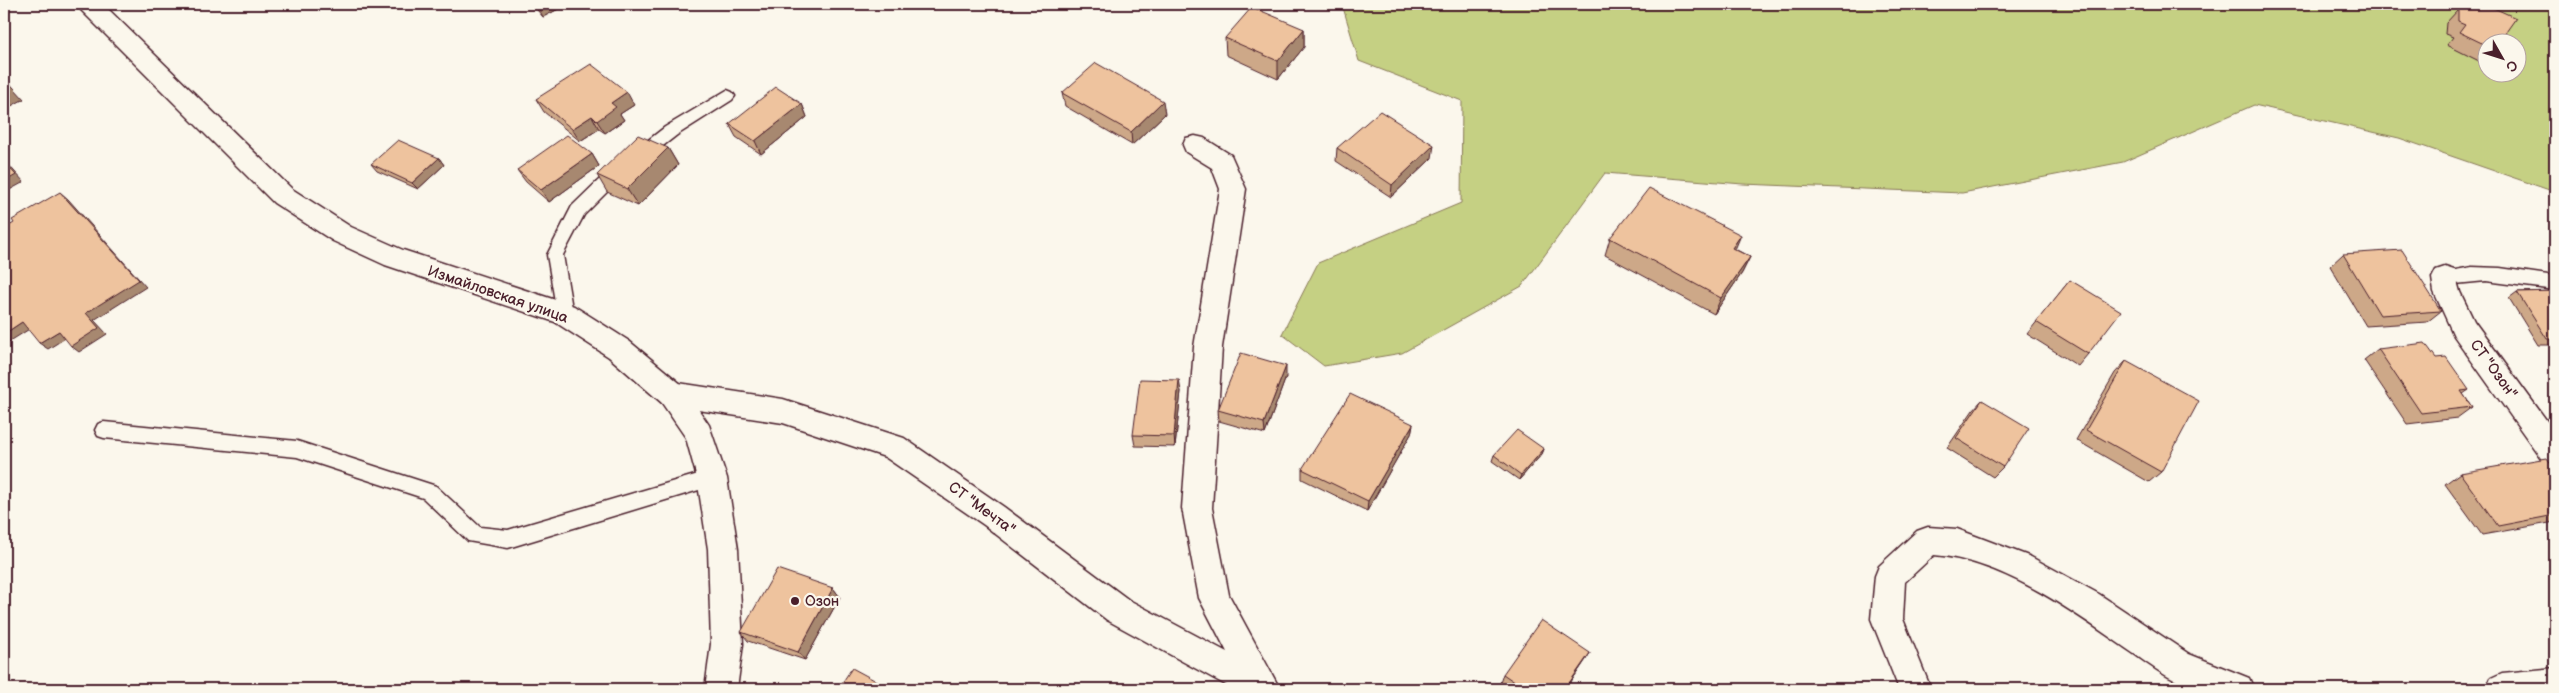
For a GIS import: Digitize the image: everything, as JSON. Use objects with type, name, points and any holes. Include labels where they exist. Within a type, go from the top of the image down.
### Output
[{"type":"street","name":"Измайловская улица","points":[[89,4],[283,196],[342,234],[394,258],[564,314],[619,348],[672,394],[699,434],[712,478],[723,549],[727,644],[721,689]]},
{"type":"street","points":[[1195,145],[1222,162],[1233,189],[1208,347],[1197,508],[1214,598],[1264,689]]},
{"type":"street","name":"СТ \"Озон\"","points":[[2445,278],[2447,292],[2464,328],[2555,455]]},
{"type":"street","name":"СТ \"Мечта\"","points":[[672,394],[783,411],[894,446],[994,516],[1118,610],[1264,689]]},
{"type":"street","points":[[1915,689],[1886,619],[1890,576],[1928,542],[1957,543],[2020,568],[2088,604],[2178,665],[2238,689]]},
{"type":"street","points":[[2502,689],[2555,683]]},
{"type":"lane","points":[[564,314],[555,255],[578,211],[612,177],[671,131],[727,96]]},
{"type":"lane","points":[[2445,278],[2461,274],[2515,276],[2555,283]]},
{"type":"lane","points":[[104,430],[297,448],[429,492],[475,535],[508,539],[712,478]]},
{"type":"green space","points":[[1342,4],[2555,4],[2555,192],[2399,138],[2254,105],[2123,162],[1962,193],[1743,184],[1605,173],[1522,286],[1402,353],[1324,366],[1282,334],[1318,263],[1461,203],[1462,101],[1359,61]]},
{"type":"building","points":[[2481,4],[2485,4],[2516,18],[2506,32],[2476,32],[2476,40],[2459,32],[2465,24],[2458,21],[2458,10],[2469,5],[2476,9]]},
{"type":"building","points":[[1252,7],[1304,29],[1278,61],[1225,38]]},
{"type":"building","points":[[1096,63],[1163,101],[1131,132],[1062,93]]},
{"type":"building","points":[[591,64],[627,92],[611,103],[616,107],[597,121],[592,116],[572,129],[536,99]]},
{"type":"building","points":[[4,79],[10,86],[4,90]]},
{"type":"building","points":[[776,87],[802,104],[755,141],[729,124]]},
{"type":"building","points":[[1380,111],[1434,145],[1392,185],[1337,148]]},
{"type":"building","points":[[567,135],[592,154],[541,190],[517,170]]},
{"type":"building","points":[[638,135],[668,148],[627,189],[597,175]]},
{"type":"building","points":[[398,140],[439,158],[412,183],[371,164]]},
{"type":"building","points":[[4,162],[16,175],[4,182]]},
{"type":"building","points":[[1649,188],[1741,235],[1732,248],[1750,257],[1721,298],[1610,238]]},
{"type":"building","points":[[60,192],[139,280],[86,313],[99,328],[71,346],[59,331],[39,343],[22,322],[4,334],[4,229],[14,223],[12,220]]},
{"type":"building","points":[[2402,250],[2441,311],[2380,315],[2343,254]]},
{"type":"building","points":[[2070,280],[2121,311],[2088,354],[2036,322]]},
{"type":"building","points":[[2555,291],[2555,339],[2547,339],[2517,292]]},
{"type":"building","points":[[2425,343],[2436,358],[2446,357],[2469,390],[2461,391],[2472,407],[2421,413],[2378,349]]},
{"type":"building","points":[[1241,353],[1286,366],[1264,423],[1218,410]]},
{"type":"building","points":[[2126,361],[2199,401],[2161,472],[2086,430]]},
{"type":"building","points":[[1140,379],[1179,380],[1174,436],[1133,435]]},
{"type":"building","points":[[1350,394],[1413,424],[1368,501],[1302,469]]},
{"type":"building","points":[[1982,400],[2029,428],[2003,467],[1956,438]]},
{"type":"building","points":[[1517,430],[1544,449],[1521,475],[1494,455]]},
{"type":"building","points":[[2547,458],[2555,469],[2555,515],[2498,526],[2460,473]]},
{"type":"building","points":[[777,569],[833,588],[798,652],[741,632]]},
{"type":"building","points":[[1541,620],[1590,653],[1565,689],[1525,689],[1503,674]]},
{"type":"building","points":[[852,668],[891,689],[838,689]]},
{"type":"place","name":"Озон","points":[[795,601]]}]
